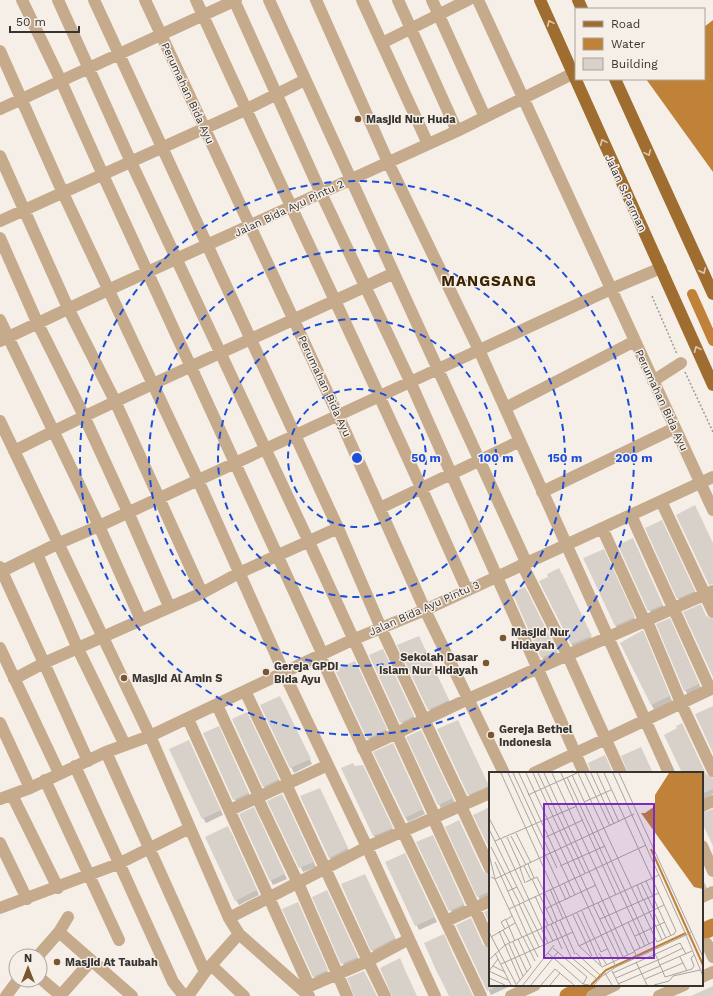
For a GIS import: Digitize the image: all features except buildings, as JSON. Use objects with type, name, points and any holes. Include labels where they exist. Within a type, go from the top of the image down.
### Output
[{"type":"main road","name":"Jalan S.Parman","points":[[540,0],[574,72]]},
{"type":"main road","name":"Jalan S.Parman","points":[[578,80],[713,385]]},
{"type":"main road","points":[[615,80],[713,294]]},
{"type":"street","points":[[22,0],[62,81],[190,367],[278,556],[363,749],[404,831],[481,996]]},
{"type":"street","points":[[58,0],[131,162],[177,258],[264,449],[309,542],[352,640],[489,940]]},
{"type":"street","points":[[94,0],[161,148],[338,528],[381,628],[424,719],[489,866]]},
{"type":"street","name":"Perumahan Bida Ayu","points":[[145,0],[338,415],[425,610],[504,772]]},
{"type":"street","points":[[196,0],[245,110],[292,206],[422,488],[467,590]]},
{"type":"street","points":[[0,109],[235,0],[321,193],[410,381],[450,475],[584,772]]},
{"type":"street","points":[[269,0],[439,368],[524,563],[621,772]]},
{"type":"street","points":[[316,0],[388,162],[479,350],[669,772]]},
{"type":"street","points":[[362,0],[428,144]]},
{"type":"street","points":[[398,0],[457,131]]},
{"type":"street","points":[[432,0],[485,117]]},
{"type":"street","points":[[382,43],[468,0]]},
{"type":"street","name":"Perumahan Bida Ayu","points":[[478,0],[713,510]]},
{"type":"street","points":[[0,51],[63,193],[198,480],[284,673],[367,847],[435,996]]},
{"type":"street","name":"Jalan Bida Ayu Pintu 2","points":[[4,339],[37,322],[457,131],[574,72]]},
{"type":"street","points":[[0,221],[204,129],[305,80]]},
{"type":"street","points":[[0,156],[68,308],[115,401],[202,593]]},
{"type":"street","points":[[0,238],[37,322],[84,416],[169,606]]},
{"type":"street","points":[[88,761],[1,570],[611,289],[661,268]]},
{"type":"street","points":[[14,451],[115,401],[251,340],[394,273]]},
{"type":"street","points":[[0,320],[4,339],[53,431],[99,526],[141,620]]},
{"type":"street","points":[[505,408],[635,341]]},
{"type":"street","points":[[653,381],[681,363]]},
{"type":"street","points":[[0,421],[57,544],[150,736],[229,918],[239,934],[307,990]]},
{"type":"street","points":[[542,492],[675,428]]},
{"type":"street","points":[[380,508],[520,441]]},
{"type":"street","name":"Jalan Bida Ayu Pintu 3","points":[[0,799],[30,788],[58,773],[106,752],[150,736],[188,719],[352,640],[425,610],[566,543],[632,515],[713,477]]},
{"type":"street","points":[[661,501],[709,593],[713,612]]},
{"type":"street","points":[[547,770],[575,754],[681,703],[711,692],[675,608],[632,515]]},
{"type":"street","points":[[14,679],[44,663],[78,649],[169,606],[202,593],[239,573],[338,528]]},
{"type":"street","points":[[602,528],[646,621],[681,703],[713,771]]},
{"type":"street","points":[[37,554],[78,649],[125,745]]},
{"type":"street","points":[[363,749],[468,699],[709,593]]},
{"type":"street","points":[[0,648],[58,773]]},
{"type":"street","points":[[246,692],[384,996]]},
{"type":"street","points":[[217,705],[348,996]]},
{"type":"street","points":[[188,719],[230,810],[307,990]]},
{"type":"street","points":[[0,723],[30,788]]},
{"type":"street","points":[[106,752],[148,850],[208,969],[244,996]]},
{"type":"street","points":[[230,810],[328,765]]},
{"type":"street","points":[[75,766],[172,982],[184,996]]},
{"type":"street","points":[[44,780],[88,877],[119,940]]},
{"type":"street","points":[[229,918],[367,847],[489,793]]},
{"type":"street","points":[[12,795],[58,888]]},
{"type":"street","points":[[703,806],[713,801]]},
{"type":"street","points":[[0,907],[88,877],[148,850],[190,828]]},
{"type":"street","points":[[0,843],[27,899]]},
{"type":"street","points":[[703,848],[713,871]]},
{"type":"street","points":[[703,897],[713,892]]},
{"type":"street","points":[[446,921],[489,902]]},
{"type":"street","points":[[45,948],[68,917]]},
{"type":"street","points":[[58,932],[132,996]]},
{"type":"street","points":[[188,996],[208,969],[239,934]]},
{"type":"street","points":[[307,990],[368,961],[409,939]]},
{"type":"street","points":[[707,944],[713,956]]},
{"type":"street","points":[[48,985],[60,996],[91,960]]},
{"type":"street","points":[[703,977],[713,972]]},
{"type":"street","points":[[512,992],[532,986]]},
{"type":"street","points":[[597,989],[611,986]]},
{"type":"street","points":[[659,996],[682,986]]},
{"type":"water","points":[[713,20],[713,172],[647,80],[705,80],[705,26]]},
{"type":"waterway","points":[[692,294],[713,341]]},
{"type":"waterway","points":[[703,932],[713,927]]},
{"type":"waterway","points":[[568,996],[588,986]]},
{"type":"place","name":"Masjid Nur Huda","points":[[358,119]]},
{"type":"place","name":"Masjid Nur Hidayah","points":[[503,638]]},
{"type":"place","name":"Sekolah Dasar Islam Nur Hidayah","points":[[486,663]]},
{"type":"place","name":"Gereja GPDI Bida Ayu","points":[[266,672]]},
{"type":"place","name":"Masjid Al Amin S","points":[[124,678]]},
{"type":"place","name":"Gereja Bethel Indonesia","points":[[491,735]]},
{"type":"place","name":"Masjid At Taubah","points":[[57,962]]},
{"type":"district","name":"MANGSANG","points":[[489,281]]}]
